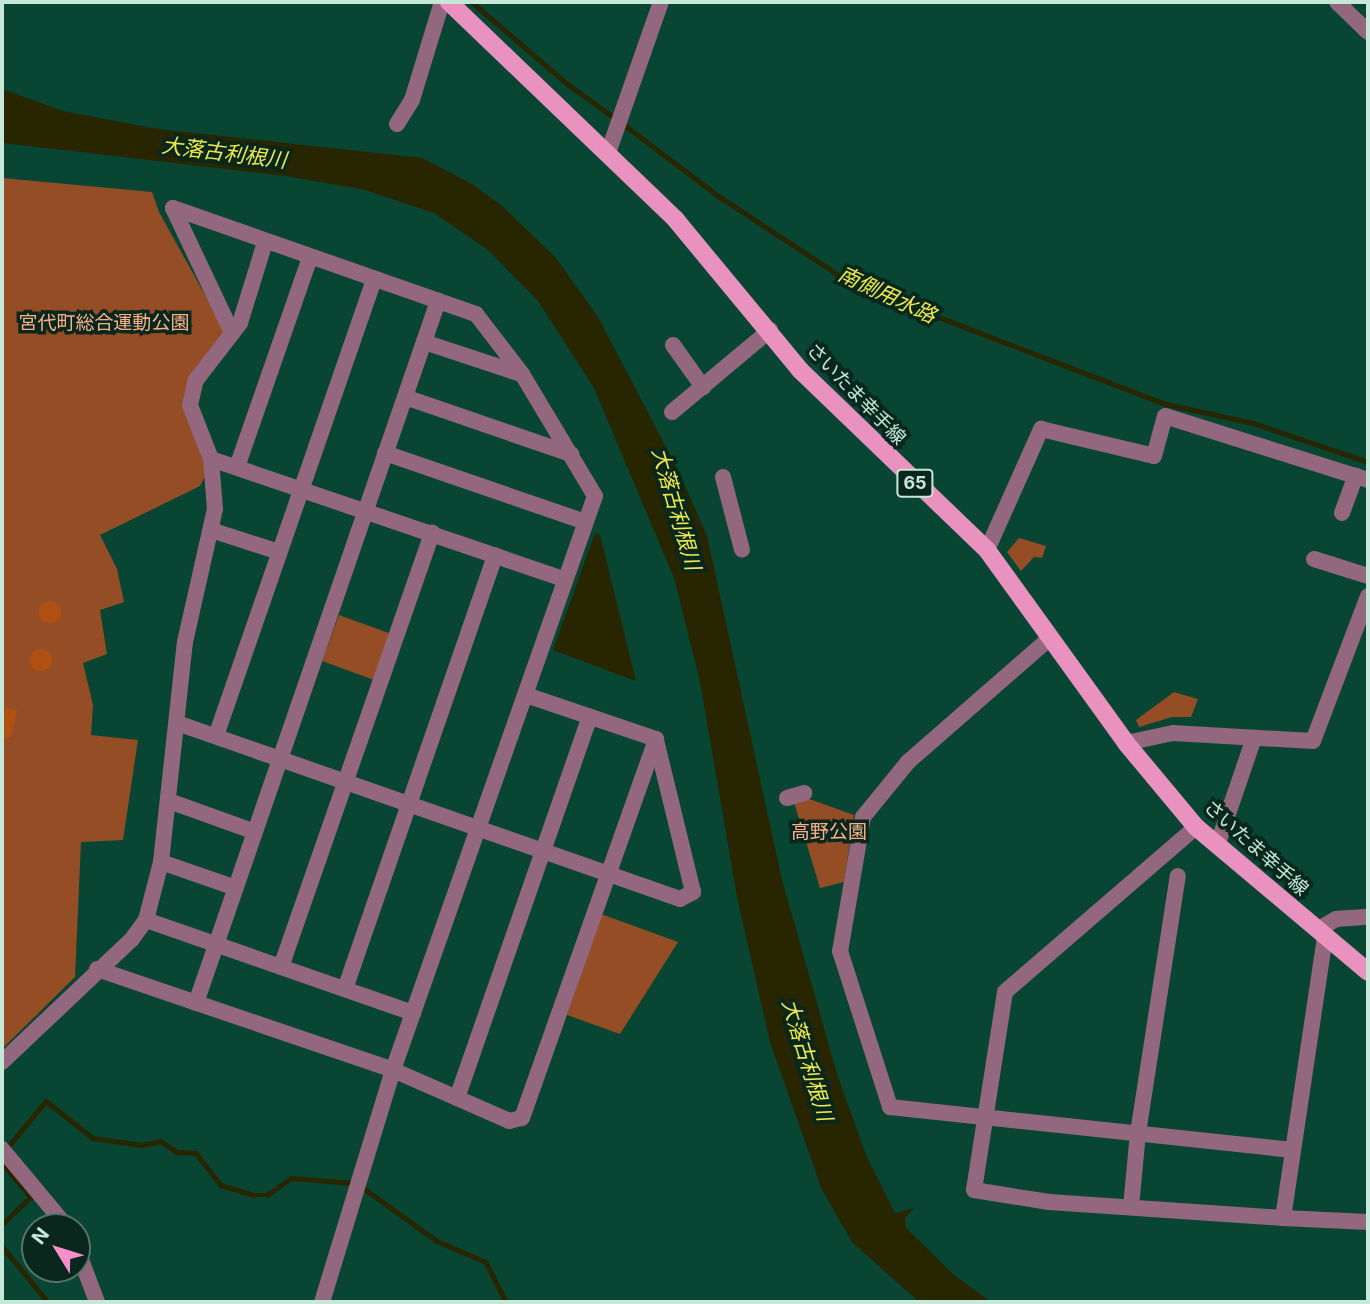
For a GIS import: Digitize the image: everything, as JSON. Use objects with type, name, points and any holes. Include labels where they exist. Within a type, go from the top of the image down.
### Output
[{"type":"main road","name":"さいたま幸手線","points":[[449,2],[676,220],[770,330],[800,370],[987,550],[1126,743],[1196,827],[1368,972]]},
{"type":"street","points":[[397,124],[412,100],[442,2]]},
{"type":"street","points":[[608,153],[660,2]]},
{"type":"street","points":[[1337,2],[1368,32]]},
{"type":"street","points":[[232,332],[173,208],[476,314],[522,374],[594,496],[393,1070],[322,1302]]},
{"type":"street","points":[[2,1062],[97,969],[132,939],[146,920],[161,862],[185,642],[215,509],[211,458],[190,405],[196,380],[240,323],[265,242]]},
{"type":"street","points":[[237,467],[310,257]]},
{"type":"street","points":[[216,736],[374,279]]},
{"type":"street","points":[[196,1003],[438,301]]},
{"type":"street","points":[[672,412],[770,330]]},
{"type":"street","points":[[424,342],[522,374]]},
{"type":"street","points":[[673,345],[703,387]]},
{"type":"street","points":[[405,397],[571,454]]},
{"type":"street","points":[[987,550],[1041,429],[1154,456],[1165,415],[1362,477],[1342,513]]},
{"type":"street","points":[[385,453],[585,523]]},
{"type":"street","points":[[211,458],[564,579]]},
{"type":"street","points":[[723,477],[742,550]]},
{"type":"street","points":[[211,530],[279,552]]},
{"type":"street","points":[[281,967],[432,533]]},
{"type":"street","points":[[345,989],[495,555]]},
{"type":"street","points":[[1314,559],[1368,576]]},
{"type":"street","points":[[1126,743],[1173,733],[1313,741],[1368,596]]},
{"type":"street","points":[[1050,638],[908,762],[863,817],[840,951],[890,1107],[1293,1150]]},
{"type":"street","points":[[526,695],[656,740]]},
{"type":"street","points":[[457,1098],[590,717]]},
{"type":"street","points":[[177,723],[680,900],[694,892],[656,740]]},
{"type":"street","points":[[1217,846],[1254,737]]},
{"type":"street","points":[[97,969],[393,1070],[509,1121],[522,1118],[656,740]]},
{"type":"street","points":[[787,798],[804,793]]},
{"type":"street","points":[[169,801],[256,832]]},
{"type":"street","points":[[1196,827],[1005,992],[974,1190],[1049,1202],[1368,1223]]},
{"type":"street","points":[[161,862],[236,888]]},
{"type":"street","points":[[1131,1207],[1138,1133],[1178,876]]},
{"type":"street","points":[[1283,1218],[1321,933],[1336,919],[1368,917]]},
{"type":"street","points":[[146,920],[413,1013]]},
{"type":"street","points":[[2,1149],[55,1213]]},
{"type":"street","points":[[90,1283],[97,1302]]},
{"type":"green space","name":"宮代町総合運動公園","points":[[2,178],[152,192],[159,212],[225,331],[183,404],[207,472],[200,486],[100,535],[117,569],[124,602],[100,610],[107,654],[83,663],[93,705],[91,735],[138,740],[123,840],[81,842],[75,977],[2,1049]]},
{"type":"green space","points":[[1019,538],[1046,546],[1042,558],[1034,557],[1021,571],[1007,552]]},
{"type":"green space","points":[[339,615],[394,635],[377,681],[322,661]]},
{"type":"green space","points":[[1174,692],[1198,699],[1191,717],[1172,717],[1139,727],[1136,720]]},
{"type":"green space","name":"高野公園","points":[[801,796],[854,815],[844,882],[820,888],[793,799]]},
{"type":"green space","points":[[601,914],[678,942],[620,1034],[567,1015]]},
{"type":"shaded area","points":[[50,601],[58,604],[61,612],[58,620],[50,623],[42,620],[39,612],[42,604]]},
{"type":"shaded area","points":[[41,649],[49,652],[52,660],[49,668],[41,671],[33,668],[30,660],[33,652]]},
{"type":"shaded area","points":[[7,707],[17,710],[11,737],[4,739],[2,715]]},
{"type":"water","name":"大落古利根川","points":[[2,89],[63,111],[157,129],[422,158],[472,184],[502,206],[556,258],[598,317],[679,472],[707,536],[782,880],[837,1074],[866,1155],[895,1213],[914,1208],[905,1218],[906,1228],[954,1275],[991,1302],[919,1302],[852,1242],[822,1190],[770,1042],[737,897],[700,682],[674,578],[594,388],[538,301],[488,250],[434,213],[365,190],[286,176],[3,143]]},
{"type":"water","points":[[595,533],[600,535],[636,681],[553,650]]},
{"type":"waterway","name":"南側用水路","points":[[472,2],[569,85],[615,118]]},
{"type":"waterway","name":"南側用水路","points":[[622,123],[720,197],[837,274],[871,291],[1166,404],[1253,423],[1368,462]]},
{"type":"waterway","points":[[6,1149],[46,1101],[93,1138],[142,1145],[161,1141],[177,1152],[196,1153],[221,1185],[253,1195],[267,1195],[291,1178],[354,1183]]},
{"type":"waterway","points":[[2,1163],[31,1197],[2,1225]]},
{"type":"waterway","points":[[362,1187],[437,1241],[486,1262],[506,1302]]},
{"type":"waterway","points":[[2,1246],[48,1302]]}]
